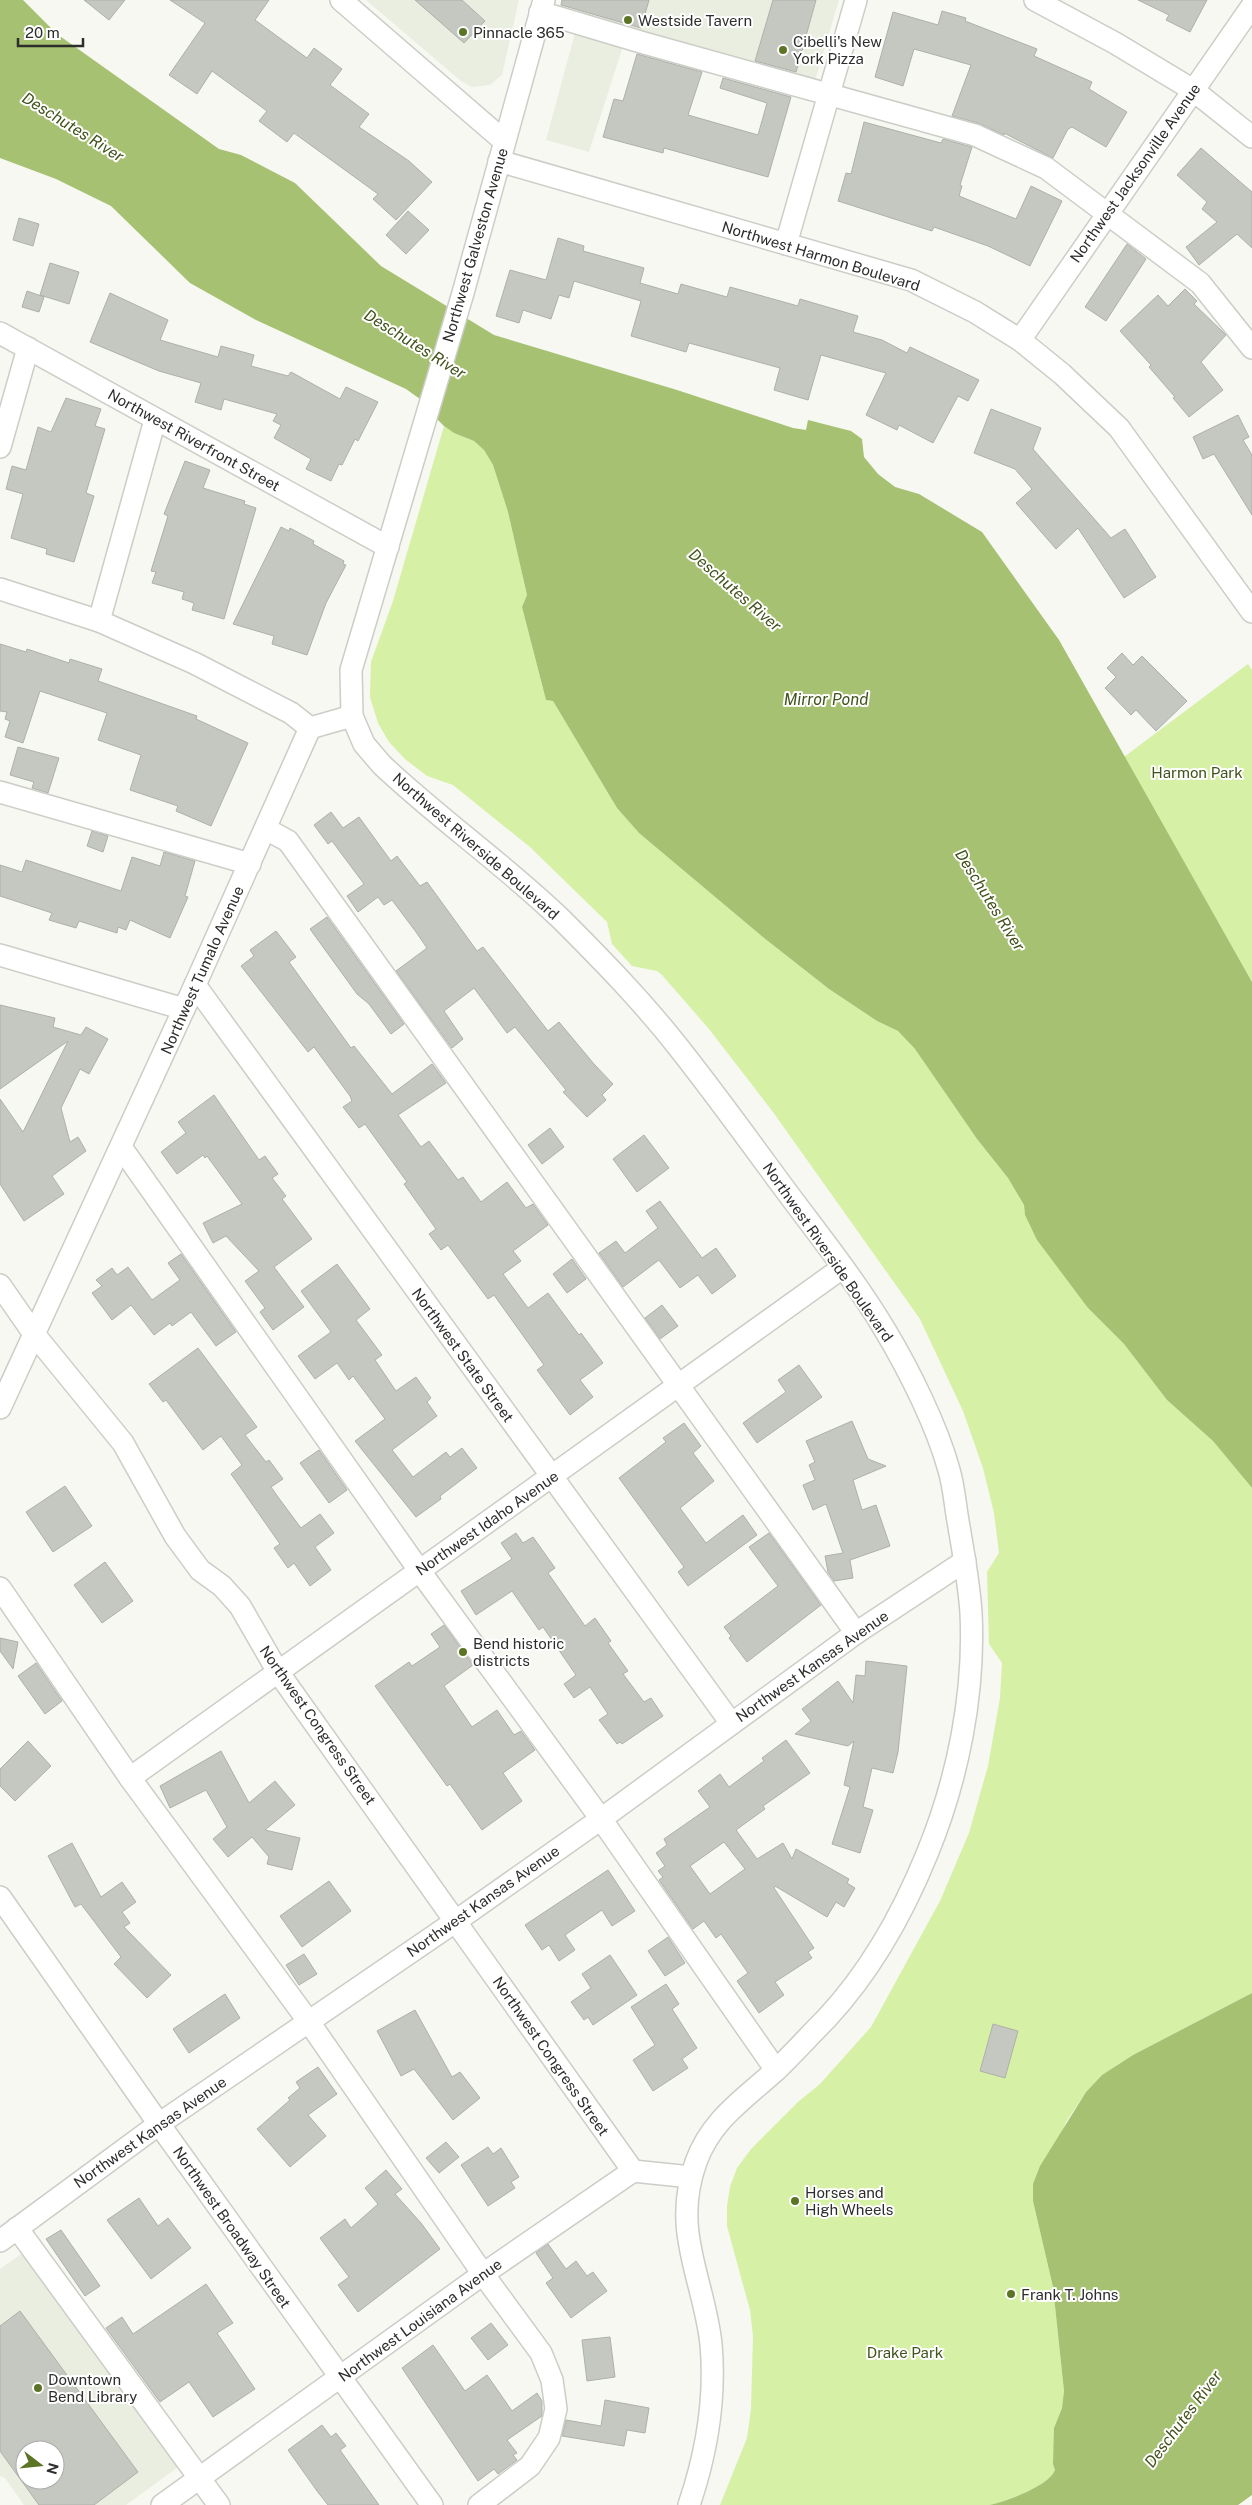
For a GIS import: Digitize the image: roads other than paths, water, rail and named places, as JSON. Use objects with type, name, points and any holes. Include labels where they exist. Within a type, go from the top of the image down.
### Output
[{"type":"street","name":"Northwest Harmon Boulevard","points":[[341,0],[502,151],[786,244],[911,280],[975,312],[1020,340],[1062,374],[1119,428],[1251,607]]},
{"type":"street","points":[[786,244],[856,0]]},
{"type":"street","points":[[1036,0],[1115,43],[1193,90],[1252,137]]},
{"type":"street","name":"Northwest Galveston Avenue","points":[[388,547],[463,293],[542,6]]},
{"type":"street","points":[[542,6],[644,43],[976,135],[1046,168],[1200,283],[1252,348]]},
{"type":"street","name":"Northwest Jacksonville Avenue","points":[[1020,340],[1107,212],[1252,6]]},
{"type":"street","name":"Northwest Riverfront Street","points":[[0,333],[388,547]]},
{"type":"street","points":[[0,447],[28,348]]},
{"type":"street","points":[[99,620],[156,420]]},
{"type":"street","points":[[0,589],[99,620],[221,676],[291,713],[310,728],[352,716],[351,670],[388,547]]},
{"type":"street","name":"Northwest Riverside Boulevard","points":[[352,716],[364,744],[382,765],[513,875],[618,976],[677,1044],[884,1328],[919,1394],[949,1470],[965,1561],[971,1613],[970,1682],[961,1738],[948,1796],[930,1849],[907,1901],[872,1959],[831,2014],[776,2070],[726,2112],[709,2135],[691,2176],[686,2213],[690,2256],[710,2339],[713,2393],[706,2446],[689,2505]]},
{"type":"street","name":"Northwest Tumalo Avenue","points":[[0,1408],[195,985],[310,728]]},
{"type":"street","points":[[0,792],[250,864]]},
{"type":"street","points":[[266,829],[288,841],[856,1633]]},
{"type":"street","points":[[0,955],[184,1009]]},
{"type":"street","name":"Northwest State Street","points":[[195,985],[731,1723]]},
{"type":"street","points":[[121,1147],[419,1570],[600,1819],[776,2070]]},
{"type":"street","name":"Northwest Idaho Avenue","points":[[130,1778],[419,1570],[552,1478],[677,1385],[842,1268]]},
{"type":"street","name":"Northwest Congress Street","points":[[0,1285],[34,1334],[123,1443],[144,1484],[175,1536],[200,1570],[222,1586],[240,1606],[278,1672],[633,2171]]},
{"type":"street","name":"Northwest Kansas Avenue","points":[[0,2241],[159,2124],[456,1921],[856,1633],[965,1561]]},
{"type":"street","points":[[0,1588],[130,1778],[309,2022],[483,2274],[541,2353],[552,2380],[556,2409],[549,2438],[541,2453],[530,2466],[479,2505]]},
{"type":"street","name":"Northwest Broadway Street","points":[[0,1897],[339,2378],[432,2505]]},
{"type":"street","points":[[633,2171],[691,2176]]},
{"type":"street","name":"Northwest Louisiana Avenue","points":[[162,2505],[483,2274],[633,2171]]},
{"type":"street","points":[[17,2228],[218,2505]]},
{"type":"water","name":"Mirror Pond","points":[[0,0],[23,0],[57,34],[219,149],[241,155],[295,183],[381,266],[494,335],[677,390],[793,428],[806,430],[808,420],[851,431],[862,439],[864,457],[878,474],[895,487],[919,494],[982,532],[1059,640],[1252,982],[1252,1488],[1213,1441],[1167,1400],[1124,1344],[1088,1308],[1037,1240],[1025,1215],[1024,1205],[1008,1178],[977,1139],[915,1049],[898,1031],[877,1021],[829,989],[764,938],[639,833],[617,808],[553,701],[546,700],[522,607],[527,595],[508,512],[493,465],[484,450],[474,441],[454,433],[444,426],[437,419],[434,409],[406,389],[256,320],[190,283],[111,206],[56,179],[0,158]]},
{"type":"water","name":"Deschutes River","points":[[1252,1993],[1252,2495],[1238,2505],[989,2505],[1005,2501],[1036,2487],[1051,2476],[1055,2470],[1053,2464],[1054,2428],[1062,2408],[1064,2391],[1053,2287],[1033,2201],[1033,2184],[1040,2166],[1086,2092],[1102,2075],[1133,2055]]},
{"type":"place","name":"Westside Tavern","points":[[628,20]]},
{"type":"place","name":"Pinnacle 365","points":[[463,32]]},
{"type":"place","name":"Cibelli's New York Pizza","points":[[783,50]]},
{"type":"place","name":"Bend historic districts","points":[[463,1652]]},
{"type":"place","name":"Horses and High Wheels","points":[[795,2201]]},
{"type":"place","name":"Frank T. Johns","points":[[1011,2294]]},
{"type":"place","name":"Downtown Bend Library","points":[[38,2388]]},
{"type":"park label","name":"Harmon Park","points":[[1197,772]]},
{"type":"park label","name":"Drake Park","points":[[905,2352]]}]
